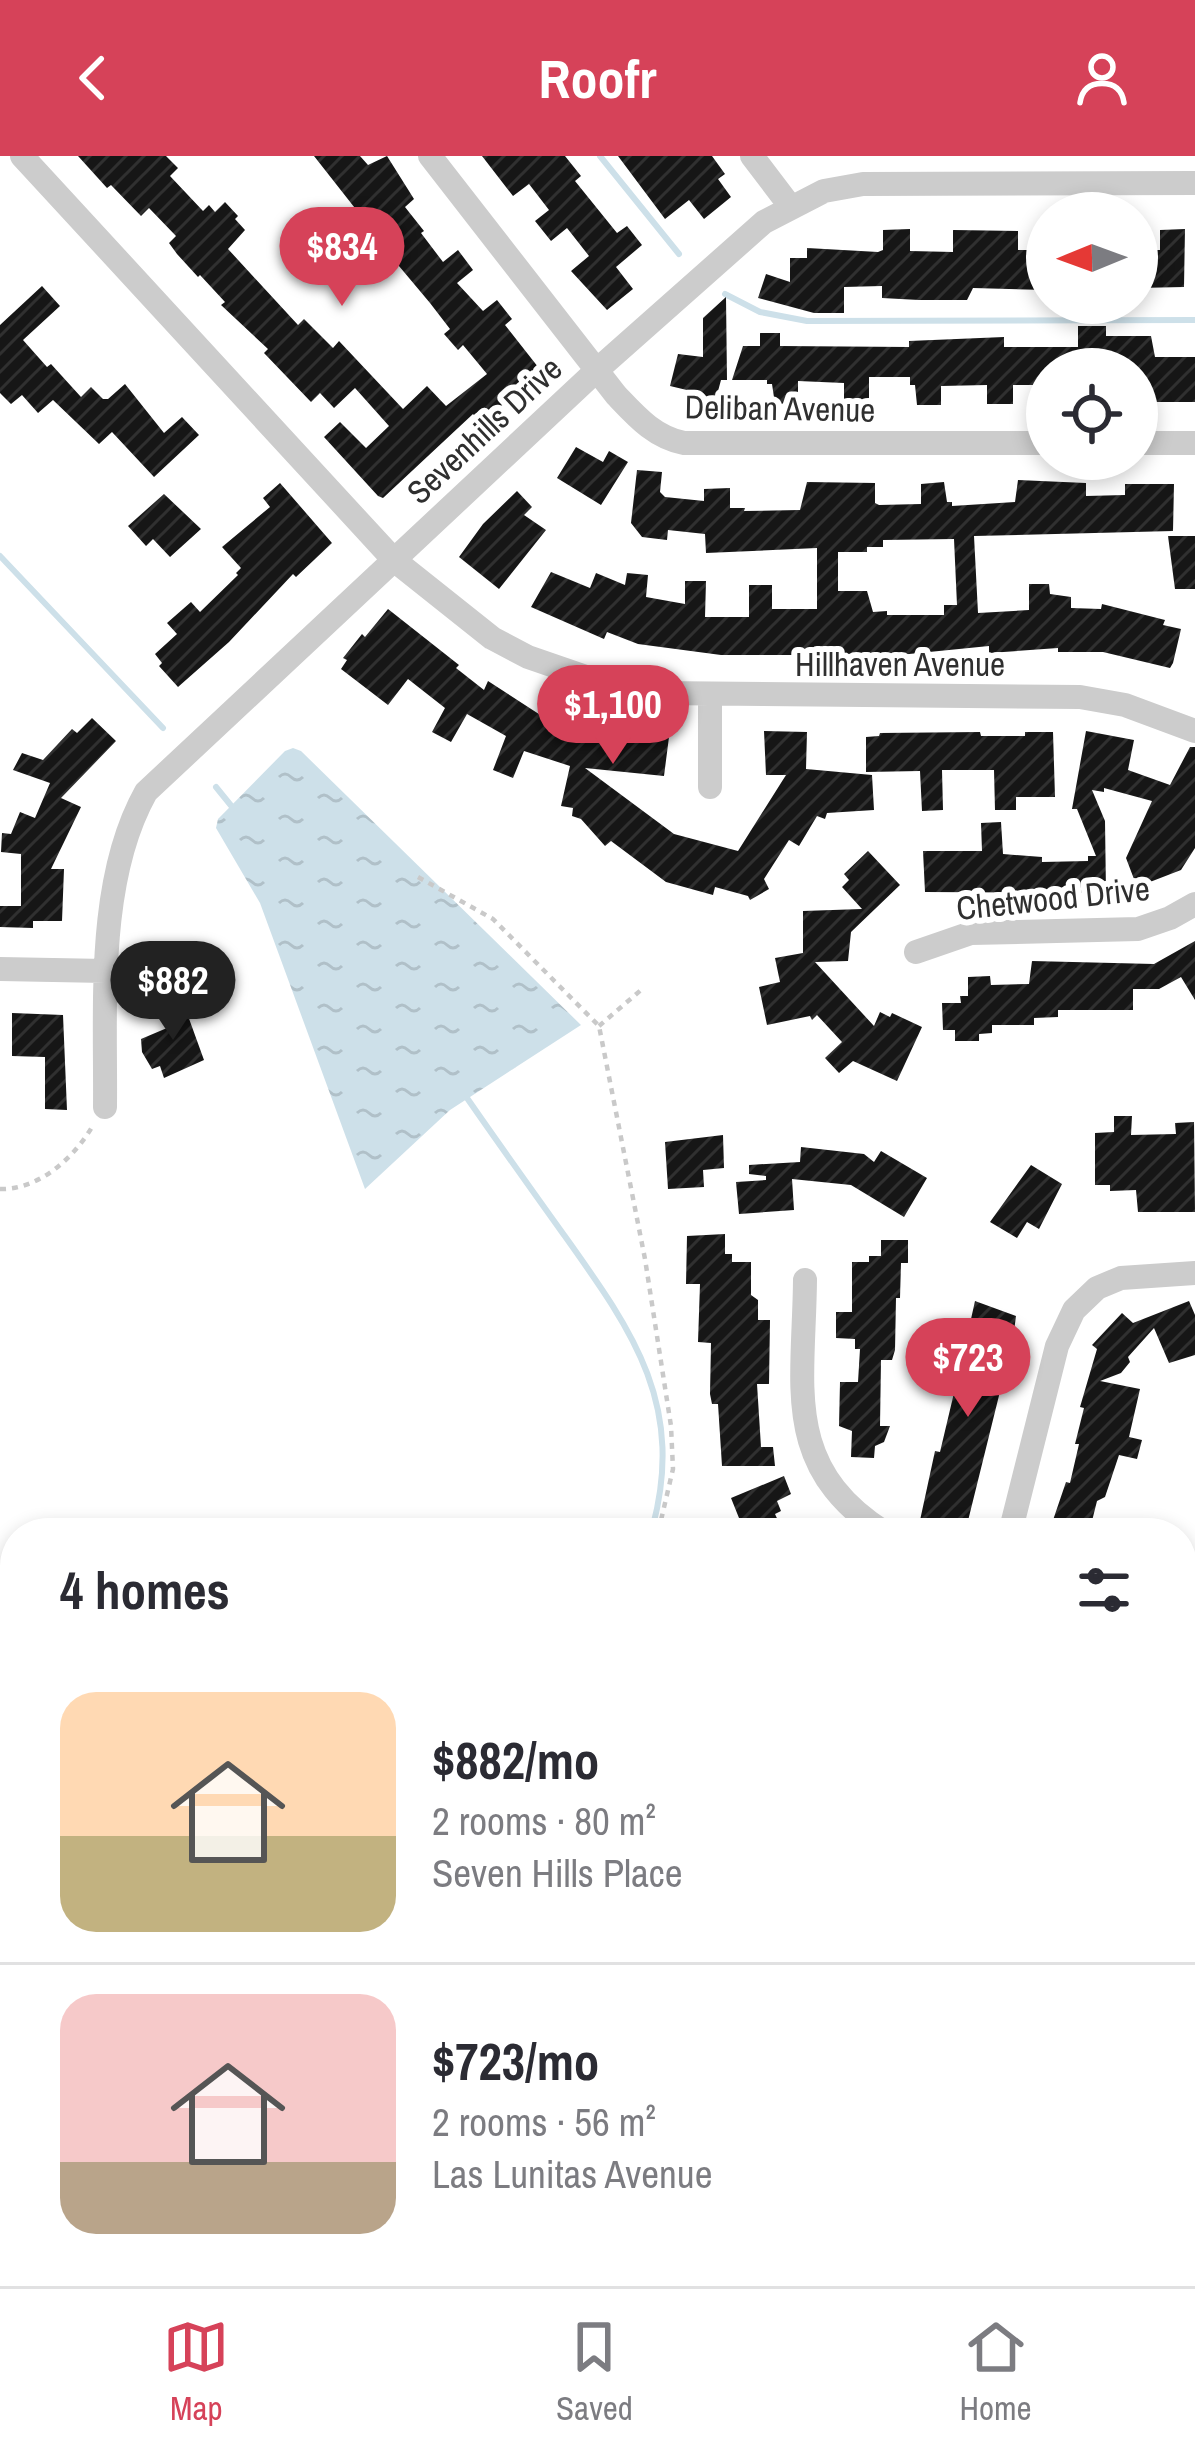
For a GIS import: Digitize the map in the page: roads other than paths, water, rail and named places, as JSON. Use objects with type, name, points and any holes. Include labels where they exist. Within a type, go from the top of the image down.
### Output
[{"type":"street","name":"Hillhaven Avenue","points":[[22,156],[394,560],[492,638],[528,657],[637,692],[1080,697],[1125,704],[1195,731]]},
{"type":"street","name":"Deliban Avenue","points":[[430,156],[597,370],[639,420],[668,440],[1026,443]]},
{"type":"street","points":[[752,156],[790,206]]},
{"type":"street","name":"Sevenhills Drive","points":[[104,1107],[108,935],[125,844],[146,792],[597,370],[764,222],[824,190],[862,184],[1195,182]]},
{"type":"street","points":[[1158,443],[1195,443]]},
{"type":"street","points":[[710,696],[710,787]]},
{"type":"street","name":"Chetwood Drive","points":[[916,952],[971,933],[1138,929],[1195,904]]},
{"type":"street","points":[[0,969],[106,971]]},
{"type":"street","points":[[1014,1518],[1058,1346],[1074,1310],[1097,1288],[1121,1277],[1195,1273]]},
{"type":"street","points":[[805,1280],[808,1446],[834,1490],[867,1518]]},
{"type":"water","points":[[293,748],[581,1025],[450,1110],[365,1189],[260,903],[216,828],[218,819]]},
{"type":"waterway","points":[[600,156],[679,254]]},
{"type":"waterway","points":[[725,294],[760,312],[807,321],[1195,320]]},
{"type":"waterway","points":[[0,556],[163,728]]},
{"type":"waterway","points":[[216,787],[233,808]]},
{"type":"waterway","points":[[467,1098],[632,1339],[658,1409],[662,1447],[654,1518]]}]
